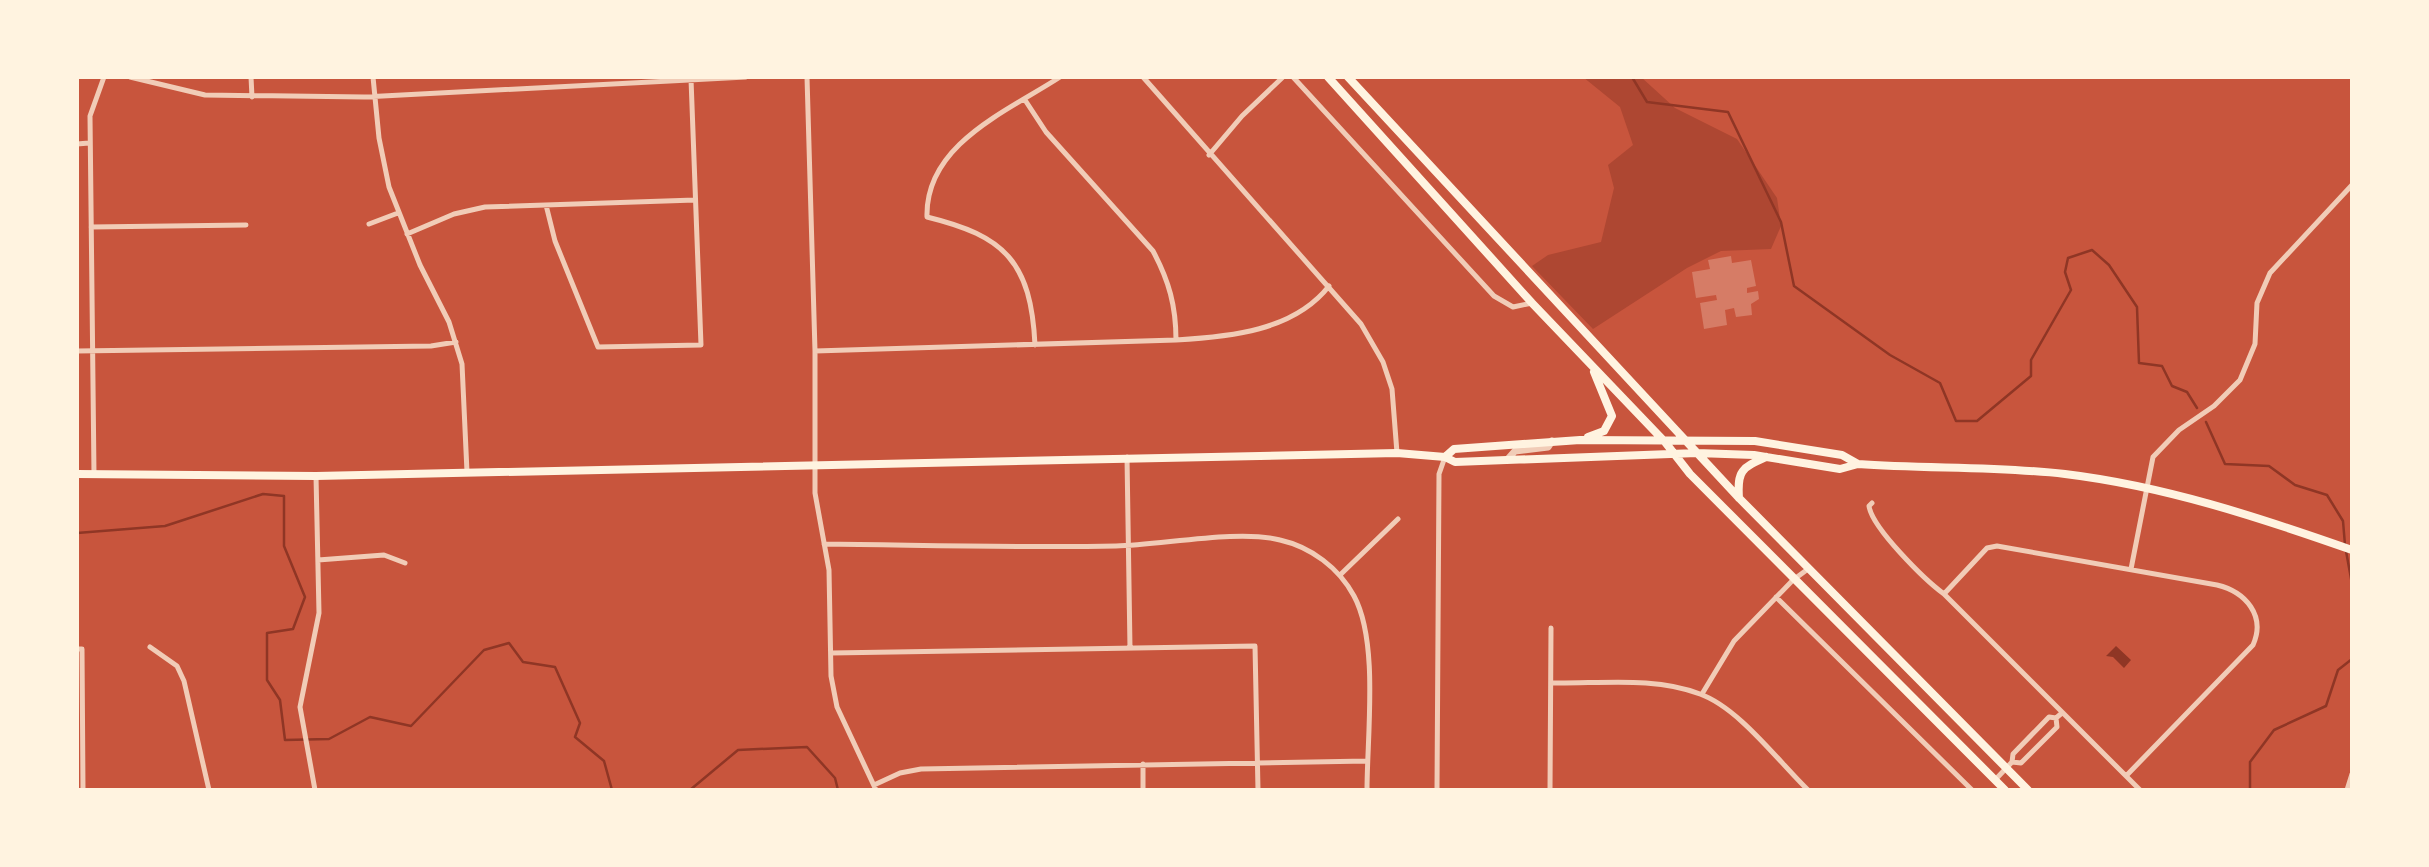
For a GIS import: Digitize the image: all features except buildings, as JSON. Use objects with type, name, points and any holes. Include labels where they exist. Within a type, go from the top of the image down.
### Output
[{"type":"main road","points":[[1328,77],[1532,303],[1793,580],[2004,790]]},
{"type":"main road","points":[[1348,77],[1739,498],[2009,765],[2028,790]]},
{"type":"main road","points":[[1580,440],[1604,431],[1612,416],[1589,363]]},
{"type":"main road","points":[[1445,457],[1454,449],[1552,441],[1755,441],[1842,455],[1858,464]]},
{"type":"main road","points":[[77,474],[316,476],[1396,453],[1445,457],[1455,462],[1697,453],[1766,457],[1840,469],[1858,464],[2018,470],[2147,487],[2245,513],[2352,550]]},
{"type":"main road","points":[[1739,498],[1738,481],[1744,468],[1766,457]]},
{"type":"street","points":[[94,474],[89,143],[91,108],[104,77]]},
{"type":"street","points":[[130,77],[181,91],[252,97],[375,97],[746,77]]},
{"type":"street","points":[[251,77],[252,97]]},
{"type":"street","points":[[373,77],[383,163],[398,213],[456,342],[465,394],[467,472]]},
{"type":"street","points":[[807,77],[815,351],[815,467],[818,514],[829,570],[833,691],[837,707],[875,787],[900,773],[921,769],[1367,761]]},
{"type":"street","points":[[1035,345],[1028,294],[1010,258],[979,232],[927,217],[932,181],[943,161],[964,139],[1060,77]]},
{"type":"street","points":[[1143,77],[1209,155],[1361,324],[1383,362],[1392,389],[1396,453]]},
{"type":"street","points":[[1209,155],[1242,116],[1283,77]]},
{"type":"street","points":[[1293,77],[1494,296],[1513,307],[1532,303]]},
{"type":"street","points":[[546,205],[555,241],[598,347],[701,345],[691,79]]},
{"type":"street","points":[[1025,100],[1046,132],[1153,251],[1171,293],[1176,340]]},
{"type":"street","points":[[77,144],[89,143]]},
{"type":"street","points":[[2132,569],[2153,457],[2179,430],[2214,406],[2241,380],[2255,344],[2257,303],[2270,272],[2352,185]]},
{"type":"street","points":[[408,234],[469,210],[695,200]]},
{"type":"street","points":[[369,224],[398,213]]},
{"type":"street","points":[[91,227],[246,225]]},
{"type":"street","points":[[815,351],[1176,340],[1234,335],[1256,330],[1299,312],[1318,300],[1329,286]]},
{"type":"street","points":[[77,351],[431,346],[456,342]]},
{"type":"street","points":[[1507,460],[1515,452],[1548,447],[1552,441]]},
{"type":"street","points":[[1127,457],[1130,648]]},
{"type":"street","points":[[1437,790],[1439,474],[1445,457]]},
{"type":"street","points":[[314,790],[303,729],[302,689],[319,613],[316,476]]},
{"type":"street","points":[[1872,503],[1869,506],[1871,518],[1923,578],[1944,594],[2140,790]]},
{"type":"street","points":[[1339,575],[1398,519]]},
{"type":"street","points":[[824,544],[1128,546],[1260,536],[1298,545],[1327,563],[1339,575],[1354,595],[1366,628],[1367,790]]},
{"type":"street","points":[[1944,594],[1987,548],[1997,545],[2217,584],[2236,591],[2255,611],[2258,634],[2253,645],[2126,776]]},
{"type":"street","points":[[318,560],[384,555],[405,563]]},
{"type":"street","points":[[1702,694],[1734,641],[1793,580],[1808,569]]},
{"type":"street","points":[[1776,597],[1972,790]]},
{"type":"street","points":[[1550,790],[1551,628]]},
{"type":"street","points":[[831,653],[1255,646],[1258,790]]},
{"type":"street","points":[[150,647],[177,666],[184,681],[209,790]]},
{"type":"street","points":[[77,649],[82,649],[83,790]]},
{"type":"street","points":[[1551,683],[1666,685],[1702,694],[1734,716],[1808,790]]},
{"type":"street","points":[[1994,780],[2009,765],[2013,754],[2049,718],[2056,718],[2062,713]]},
{"type":"street","points":[[2009,765],[2021,763],[2057,727],[2056,718]]},
{"type":"street","points":[[1143,764],[1143,790]]},
{"type":"street","points":[[2347,790],[2352,774]]},
{"type":"shaded area","points":[[1583,77],[1641,77],[1675,108],[1737,139],[1777,198],[1781,226],[1771,249],[1721,251],[1687,268],[1593,329],[1532,266],[1548,255],[1601,242],[1614,188],[1608,165],[1633,145],[1620,107]]},
{"type":"shaded area","points":[[2116,646],[2131,660],[2124,668],[2113,657],[2106,656]]},
{"type":"waterway","points":[[1632,77],[1647,102],[1728,112],[1781,222],[1794,286],[1890,355],[1940,383],[1956,421],[1977,421],[2031,376],[2031,360],[2071,290],[2065,272],[2068,258],[2092,250],[2109,265],[2137,307],[2139,363],[2162,366],[2172,386],[2187,392],[2197,408]]},
{"type":"waterway","points":[[2206,422],[2225,464],[2269,466],[2295,485],[2327,495],[2343,521],[2345,545]]},
{"type":"waterway","points":[[77,533],[165,526],[263,494],[284,496],[284,546],[305,597],[293,629],[267,633],[267,680],[280,700],[285,740],[329,739],[370,717],[411,726],[484,650],[509,643],[523,662],[555,667],[580,723],[575,737],[604,761],[612,790]]},
{"type":"waterway","points":[[2346,551],[2352,584]]},
{"type":"waterway","points":[[2250,790],[2250,762],[2274,730],[2326,706],[2338,670],[2352,659]]},
{"type":"waterway","points":[[690,790],[738,750],[807,747],[835,778],[838,790]]}]
